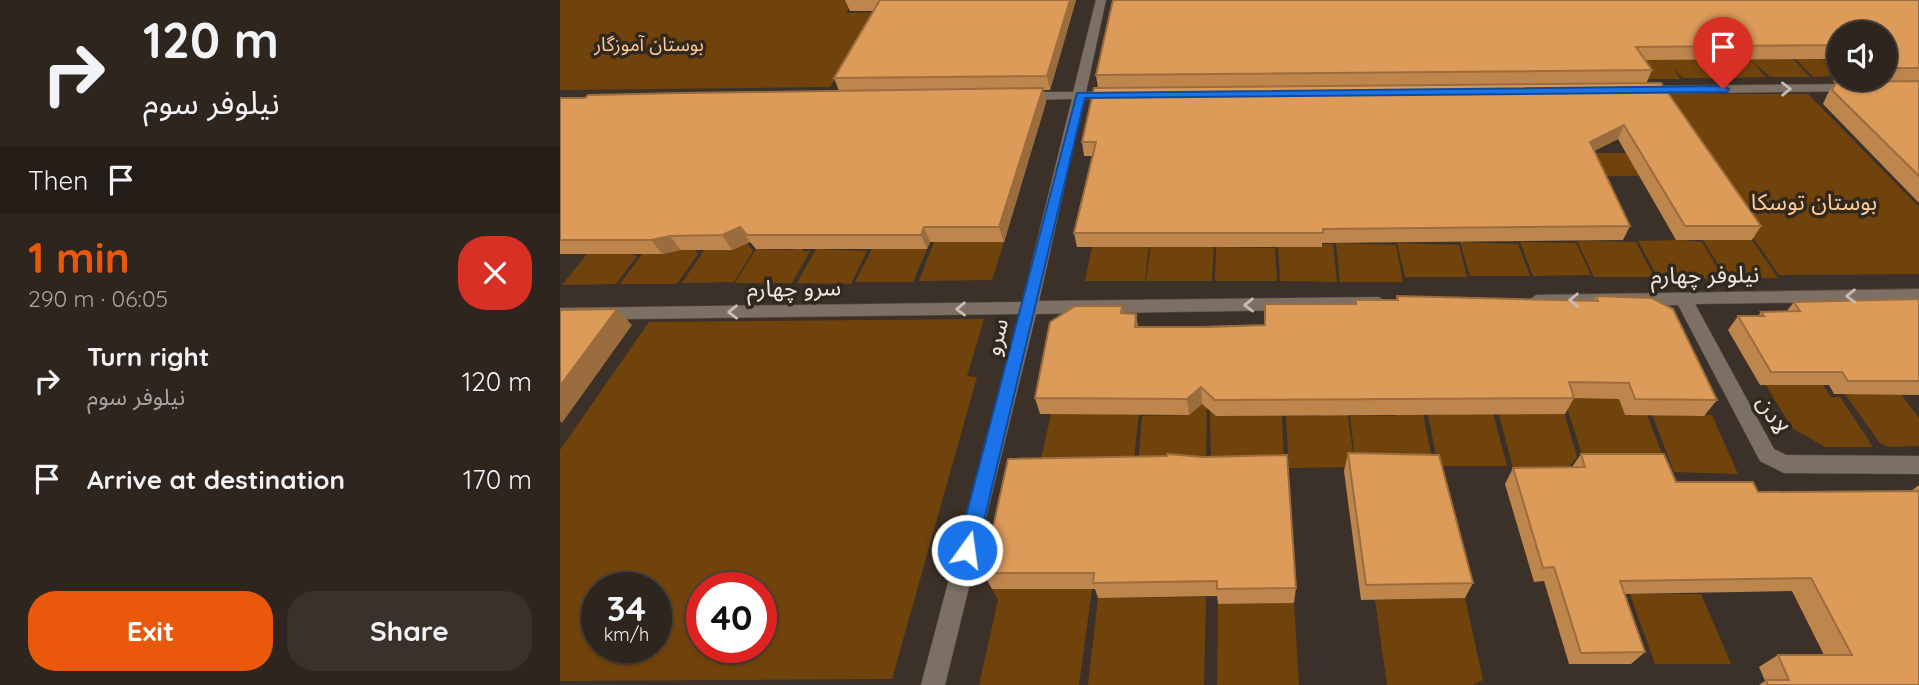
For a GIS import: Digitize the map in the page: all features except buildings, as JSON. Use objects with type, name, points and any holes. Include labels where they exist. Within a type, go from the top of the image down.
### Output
[{"type":"street","name":"سرو","points":[[933,685],[1029,308],[1081,95],[1101,0]]},
{"type":"street","points":[[1626,90],[1827,88]]},
{"type":"street","points":[[1012,96],[1136,94]]},
{"type":"street","name":"نیلوفر چهارم","points":[[1516,301],[1919,295]]},
{"type":"street","name":"لادن","points":[[1683,298],[1767,455],[1776,462],[1919,465]]},
{"type":"street","points":[[1029,308],[1391,303]]},
{"type":"street","name":"سرو چهارم","points":[[560,314],[1029,308]]},
{"type":"green space","name":"بوستان آموزگار","points":[[560,0],[854,0],[846,13],[880,12],[830,87],[560,90]]},
{"type":"green space","points":[[1785,59],[1794,60],[1810,77],[1770,77],[1751,60],[1766,77],[1726,78],[1711,60]]},
{"type":"green space","points":[[1796,59],[1827,60],[1827,76],[1813,77]]},
{"type":"green space","points":[[1614,60],[1710,60],[1725,78],[1682,78],[1673,67],[1680,79],[1634,79]]},
{"type":"green space","name":"بوستان توسکا","points":[[1654,94],[1808,94],[1919,207],[1919,274],[1779,275]]},
{"type":"green space","points":[[1593,153],[1629,153],[1655,176],[1606,176]]},
{"type":"green space","points":[[1703,240],[1752,240],[1778,278],[1727,279]]},
{"type":"green space","points":[[1577,241],[1636,242],[1654,277],[1594,277]]},
{"type":"green space","points":[[1638,241],[1702,242],[1724,279],[1658,278]]},
{"type":"green space","points":[[934,242],[1004,242],[992,280],[919,281]]},
{"type":"green space","points":[[1460,242],[1518,244],[1530,276],[1470,276]]},
{"type":"green space","points":[[1520,242],[1576,243],[1591,275],[1533,276]]},
{"type":"green space","points":[[747,243],[753,251],[734,282],[682,283],[705,249],[732,250]]},
{"type":"green space","points":[[1336,243],[1396,245],[1403,282],[1340,282]]},
{"type":"green space","points":[[1397,243],[1459,245],[1467,277],[1405,277]]},
{"type":"green space","points":[[801,244],[803,251],[810,251],[792,283],[735,283],[756,249],[793,250]]},
{"type":"green space","points":[[1214,244],[1212,281],[1146,281],[1151,245]]},
{"type":"green space","points":[[1333,244],[1337,282],[1280,281],[1278,246]]},
{"type":"green space","points":[[1149,246],[1145,281],[1085,281],[1092,247]]},
{"type":"green space","points":[[1216,247],[1275,248],[1277,281],[1215,281]]},
{"type":"green space","points":[[693,248],[698,254],[677,284],[620,284],[642,254],[662,254]]},
{"type":"green space","points":[[816,249],[867,251],[851,284],[797,283]]},
{"type":"green space","points":[[872,249],[927,249],[913,282],[855,282]]},
{"type":"green space","points":[[626,253],[637,256],[616,284],[562,285],[587,254]]},
{"type":"green space","points":[[984,319],[967,376],[977,377],[892,679],[560,681],[560,450],[649,322]]},
{"type":"green space","points":[[1766,385],[1823,385],[1831,397],[1840,397],[1873,447],[1825,447],[1792,428]]},
{"type":"green space","points":[[1562,392],[1618,395],[1625,415],[1647,415],[1665,461],[1583,458]]},
{"type":"green space","points":[[1900,393],[1919,418],[1919,446],[1889,447],[1880,443],[1845,394]]},
{"type":"green space","points":[[1204,405],[1207,408],[1206,466],[1138,467],[1142,416],[1189,415],[1198,406]]},
{"type":"green space","points":[[1332,405],[1347,410],[1355,467],[1289,468],[1286,416],[1320,416]]},
{"type":"green space","points":[[1395,409],[1423,414],[1434,468],[1356,468],[1350,416],[1395,416]]},
{"type":"green space","points":[[1210,411],[1216,416],[1282,415],[1284,470],[1211,470]]},
{"type":"green space","points":[[1564,412],[1577,457],[1565,472],[1514,472],[1499,414]]},
{"type":"green space","points":[[1139,413],[1133,468],[1039,469],[1051,414]]},
{"type":"green space","points":[[1493,413],[1507,466],[1438,466],[1428,415]]},
{"type":"green space","points":[[1652,414],[1712,415],[1738,474],[1674,472]]},
{"type":"green space","points":[[992,589],[1092,589],[1079,685],[979,685],[998,600]]},
{"type":"green space","points":[[1630,594],[1701,594],[1731,664],[1655,664]]},
{"type":"green space","points":[[1206,597],[1204,685],[1088,685],[1098,598]]},
{"type":"green space","points":[[1465,598],[1483,680],[1472,685],[1387,685],[1375,600]]},
{"type":"green space","points":[[1294,603],[1299,685],[1217,685],[1218,604]]},
{"type":"route","points":[[967,550],[1081,95],[1723,89]]}]
